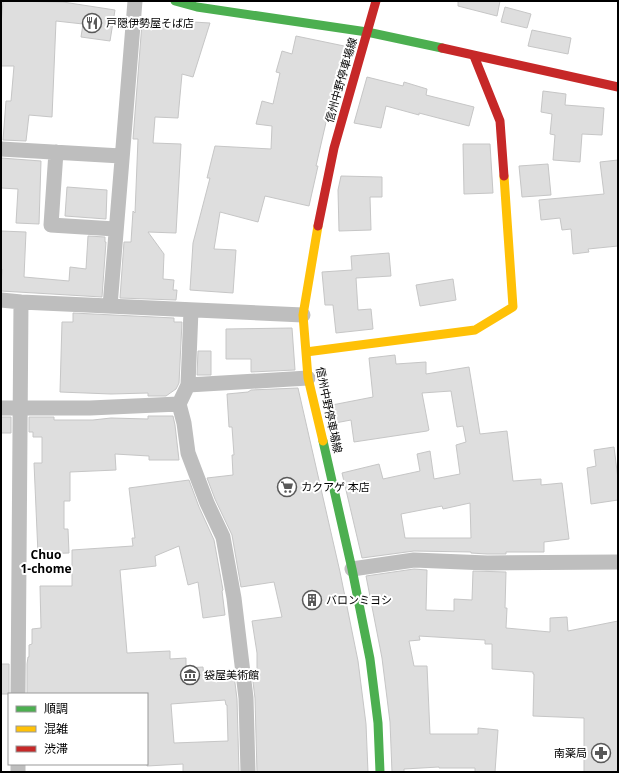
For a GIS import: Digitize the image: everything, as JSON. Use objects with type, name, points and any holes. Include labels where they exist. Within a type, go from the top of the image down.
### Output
[{"type":"main road","name":"信州中野停車場線","points":[[175,1],[197,7],[367,32]]},
{"type":"main road","name":"信州中野停車場線","points":[[376,1],[334,148],[319,221],[303,315],[308,378],[352,568],[370,658],[378,723],[380,772]]},
{"type":"main road","points":[[367,32],[474,56],[617,83]]},
{"type":"main road","points":[[306,352],[475,330],[513,307],[500,121],[474,56]]},
{"type":"street","points":[[110,306],[115,229],[135,1]]},
{"type":"street","points":[[1,149],[121,156]]},
{"type":"street","points":[[56,152],[51,225],[115,229]]},
{"type":"street","points":[[1,300],[303,315]]},
{"type":"street","points":[[18,693],[21,302]]},
{"type":"street","points":[[190,310],[188,385],[179,404],[184,423],[188,453],[207,503],[223,537],[234,598],[246,698],[248,772]]},
{"type":"street","points":[[188,385],[308,378]]},
{"type":"street","points":[[1,408],[90,408],[179,404]]},
{"type":"street","points":[[352,568],[414,560],[487,563],[618,562]]},
{"type":"building","points":[[3,1],[63,2],[115,10],[110,41],[81,37],[83,24],[56,21],[52,117],[29,115],[26,141],[3,140],[6,101],[11,101],[14,66],[1,66],[1,25]]},
{"type":"building","points":[[458,1],[500,1],[497,16],[458,6]]},
{"type":"building","points":[[505,7],[531,14],[527,28],[501,22]]},
{"type":"building","points":[[176,21],[210,23],[193,77],[182,74],[178,118],[155,117],[153,143],[181,144],[176,233],[148,232],[164,254],[163,279],[174,280],[173,290],[177,290],[176,300],[120,298],[124,242],[131,242],[133,211],[135,213],[138,139],[133,139],[142,23],[175,25]]},
{"type":"building","points":[[532,30],[571,38],[568,54],[528,46]]},
{"type":"building","points":[[296,36],[349,47],[334,105],[330,105],[316,166],[318,166],[309,206],[265,196],[258,222],[220,212],[214,249],[236,250],[233,293],[190,290],[193,243],[210,178],[207,178],[215,146],[271,149],[272,126],[256,124],[262,101],[273,104],[280,73],[276,72],[282,51],[292,54]]},
{"type":"building","points":[[367,77],[403,86],[404,82],[427,89],[426,95],[474,107],[469,126],[386,106],[381,128],[354,123]]},
{"type":"building","points":[[543,91],[566,94],[565,105],[604,108],[602,135],[582,134],[580,162],[553,160],[555,135],[550,134],[552,114],[541,112]]},
{"type":"building","points":[[463,144],[490,144],[493,193],[464,194]]},
{"type":"building","points":[[1,158],[41,161],[39,224],[16,223],[18,189],[1,188]]},
{"type":"building","points":[[618,160],[618,246],[588,249],[589,252],[573,254],[571,229],[562,230],[560,218],[541,220],[539,200],[604,194],[600,162]]},
{"type":"building","points":[[548,164],[551,195],[522,197],[519,166]]},
{"type":"building","points":[[341,176],[382,177],[382,197],[370,197],[371,230],[339,231],[338,190]]},
{"type":"building","points":[[67,187],[107,190],[106,219],[65,216]]},
{"type":"building","points":[[1,231],[26,232],[24,277],[69,281],[70,267],[86,269],[88,236],[105,237],[106,242],[102,297],[1,291]]},
{"type":"building","points":[[389,253],[391,276],[356,278],[358,310],[371,309],[373,329],[336,333],[333,305],[325,305],[322,272],[352,270],[351,256]]},
{"type":"building","points":[[453,279],[456,300],[420,306],[416,285]]},
{"type":"building","points":[[73,313],[174,318],[174,322],[182,322],[179,383],[176,389],[166,396],[148,396],[148,393],[111,394],[60,392],[62,322],[73,322]]},
{"type":"building","points":[[292,328],[295,370],[251,372],[251,359],[226,359],[226,329]]},
{"type":"building","points":[[198,351],[211,351],[211,375],[197,375]]},
{"type":"building","points":[[395,355],[396,364],[426,362],[426,374],[469,367],[480,434],[507,431],[513,481],[541,479],[541,485],[562,483],[569,539],[544,542],[544,552],[506,552],[506,554],[487,554],[471,552],[414,551],[362,558],[342,473],[379,464],[383,479],[420,471],[417,454],[430,451],[434,479],[460,474],[456,445],[466,442],[463,426],[457,427],[451,391],[422,393],[429,430],[354,442],[351,420],[335,423],[332,405],[373,397],[369,358]],"holes":[[[470,503],[471,538],[405,538],[401,514],[442,506],[443,509]]]},
{"type":"building","points":[[298,388],[340,572],[358,661],[366,724],[368,772],[257,772],[255,698],[252,674],[257,674],[257,653],[252,621],[282,617],[274,582],[241,587],[232,535],[207,478],[233,475],[232,455],[234,455],[232,427],[229,427],[227,394],[248,392],[251,390]]},
{"type":"building","points":[[148,416],[173,416],[179,460],[149,460],[149,456],[115,454],[116,470],[70,472],[70,501],[64,501],[64,529],[68,529],[69,553],[38,554],[34,463],[42,463],[42,437],[33,437],[33,432],[29,432],[29,417],[54,417],[54,420],[93,420],[111,418],[148,419]]},
{"type":"building","points":[[1,417],[11,417],[11,433],[1,433]]},
{"type":"building","points":[[614,447],[618,479],[618,500],[591,504],[587,468],[596,466],[594,450]]},
{"type":"building","points":[[189,480],[214,540],[223,590],[225,615],[203,618],[198,582],[188,585],[179,546],[155,556],[156,566],[120,570],[127,653],[170,651],[170,659],[186,658],[186,668],[203,667],[204,678],[234,675],[237,699],[239,772],[183,772],[183,764],[147,766],[148,693],[27,693],[27,664],[29,657],[29,645],[32,644],[32,629],[41,628],[40,586],[72,586],[72,550],[133,546],[132,538],[135,538],[129,488]],"holes":[[[225,700],[227,705],[228,741],[174,743],[171,704]]]},
{"type":"building","points":[[414,569],[427,570],[426,610],[454,611],[454,599],[472,600],[473,571],[506,572],[506,628],[550,632],[550,618],[567,617],[568,631],[618,621],[618,772],[584,772],[584,718],[533,716],[533,672],[492,669],[492,644],[485,644],[485,640],[419,636],[420,640],[409,641],[414,666],[427,666],[430,734],[478,734],[478,728],[498,730],[495,772],[475,772],[475,768],[439,767],[404,769],[404,772],[392,772],[390,722],[382,658],[366,576]]},
{"type":"building","points":[[1,664],[9,664],[9,693],[1,694]]},
{"type":"traffic: fast","points":[[175,1],[197,7],[367,32],[442,48]]},
{"type":"traffic: fast","points":[[323,441],[352,569],[370,659],[378,723],[380,772]]},
{"type":"traffic: slow","points":[[306,352],[475,330],[513,307],[504,176]]},
{"type":"traffic: slow","points":[[318,226],[303,315],[308,378],[323,441]]},
{"type":"traffic: jam","points":[[318,226],[334,148],[376,1]]},
{"type":"traffic: jam","points":[[442,48],[618,87]]},
{"type":"traffic: jam","points":[[474,56],[500,121],[504,176]]},
{"type":"place","name":"戸隠伊勢屋そば店","points":[[92,23]]},
{"type":"place","name":"カクアゲ 本店","points":[[287,487]]},
{"type":"place","name":"バロンミヨシ","points":[[312,600]]},
{"type":"place","name":"袋屋美術館","points":[[190,675]]},
{"type":"place","name":"南薬局","points":[[601,753]]},
{"type":"district","name":"Chuo 1-chome","points":[[46,562]]}]
